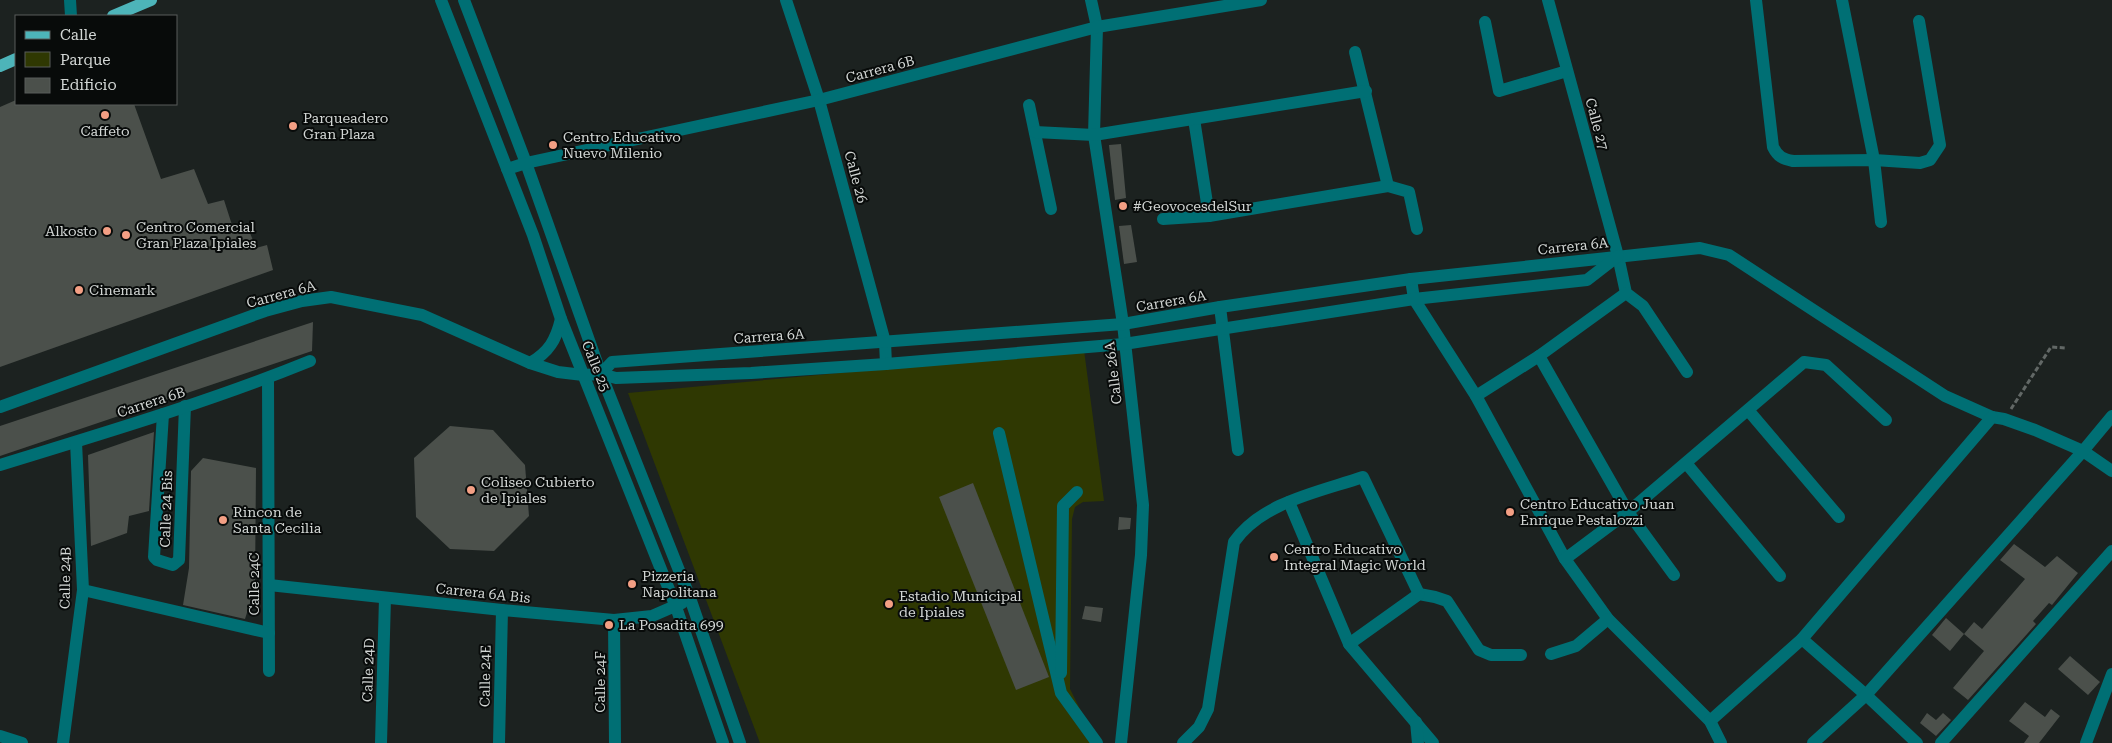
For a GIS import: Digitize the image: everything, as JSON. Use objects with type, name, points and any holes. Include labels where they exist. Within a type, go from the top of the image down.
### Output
[{"type":"main road","points":[[115,15],[150,0]]},
{"type":"main road","points":[[0,66],[15,59]]},
{"type":"street","points":[[70,0],[71,15]]},
{"type":"street","name":"Calle 25","points":[[441,0],[533,234],[561,320],[676,607],[723,743]]},
{"type":"street","name":"Calle 25","points":[[464,0],[526,163],[601,374],[690,598],[740,743]]},
{"type":"street","name":"Calle 26","points":[[786,0],[819,100],[885,342],[886,364]]},
{"type":"street","name":"Calle 26A","points":[[1091,0],[1097,27],[1094,135],[1123,324],[1143,505],[1141,555],[1121,743]]},
{"type":"street","name":"Carrera 6B","points":[[508,169],[526,163],[819,100],[1097,27],[1261,0]]},
{"type":"street","name":"Calle 27","points":[[1548,0],[1618,256],[1626,293]]},
{"type":"street","points":[[1756,0],[1773,147],[1776,154],[1782,159],[1794,161],[1874,160],[1920,163],[1930,160],[1940,145],[1919,21]]},
{"type":"street","points":[[1842,0],[1874,160],[1881,222]]},
{"type":"street","points":[[1485,22],[1499,91],[1567,71]]},
{"type":"street","points":[[1355,52],[1388,186]]},
{"type":"street","points":[[1035,132],[1094,135],[1366,91]]},
{"type":"street","points":[[1029,105],[1051,209]]},
{"type":"street","points":[[1194,119],[1209,216]]},
{"type":"street","points":[[1163,219],[1209,216],[1388,186],[1409,192],[1417,229]]},
{"type":"street","points":[[1618,256],[1700,248],[1729,256],[1945,396],[1998,418],[2035,430],[2083,451],[2112,471]]},
{"type":"street","name":"Carrera 6A","points":[[601,374],[612,362],[1123,324],[1220,307],[1411,279],[1618,256]]},
{"type":"street","name":"Carrera 6A","points":[[0,407],[265,312],[302,301],[331,296],[422,316],[530,363],[558,372],[583,375],[601,374],[616,378],[751,373],[886,364],[1124,344],[1414,299],[1587,280],[1618,256]]},
{"type":"street","points":[[1411,279],[1414,299],[1476,396],[1565,559],[1608,619],[1710,720],[1721,743]]},
{"type":"street","points":[[1476,396],[1539,356],[1626,293],[1643,306],[1687,372]]},
{"type":"street","points":[[1220,307],[1221,329],[1238,450]]},
{"type":"street","points":[[530,363],[542,356],[552,346],[561,320]]},
{"type":"street","points":[[1539,356],[1628,512],[1674,575]]},
{"type":"street","name":"Carrera 6B","points":[[0,465],[163,414],[268,378],[310,361]]},
{"type":"street","points":[[1565,559],[1628,512],[1804,362],[1818,362],[1826,365],[1886,420]]},
{"type":"street","name":"Calle 24C","points":[[268,378],[269,671]]},
{"type":"street","name":"Calle 24 Bis","points":[[163,414],[154,557],[157,560],[173,565],[179,560],[185,406]]},
{"type":"street","points":[[1748,410],[1839,517]]},
{"type":"street","points":[[1813,743],[1866,696],[2112,416]]},
{"type":"street","points":[[1710,720],[1802,639],[1998,418]]},
{"type":"street","points":[[999,434],[1061,693],[1097,743]]},
{"type":"street","name":"Calle 24B","points":[[64,743],[82,590],[76,442]]},
{"type":"street","points":[[1686,463],[1780,576]]},
{"type":"street","points":[[1183,743],[1199,727],[1208,709],[1234,542],[1243,530],[1258,517],[1289,502],[1362,477],[1419,594]]},
{"type":"street","points":[[1061,693],[1064,506],[1076,492]]},
{"type":"street","points":[[1289,502],[1349,644],[1433,743]]},
{"type":"street","points":[[1947,741],[2112,551]]},
{"type":"street","name":"Carrera 6A Bis","points":[[269,585],[614,620],[652,616],[676,607],[690,598]]},
{"type":"street","points":[[82,590],[269,633]]},
{"type":"street","points":[[1349,644],[1419,594],[1435,596],[1447,601],[1479,650],[1491,654],[1521,654]]},
{"type":"street","name":"Calle 24D","points":[[381,743],[385,598]]},
{"type":"street","name":"Calle 24E","points":[[499,743],[502,610]]},
{"type":"street","points":[[1551,654],[1576,646],[1608,619]]},
{"type":"street","name":"Calle 24F","points":[[614,620],[615,743]]},
{"type":"street","points":[[1802,639],[1916,743]]},
{"type":"street","points":[[2086,743],[2112,674]]},
{"type":"street","points":[[1416,722],[1418,743]]},
{"type":"street","points":[[0,736],[22,743]]},
{"type":"path","points":[[1998,418],[2051,347],[2066,348]]},
{"type":"green space","name":"Estadio Municipal de Ipiales","points":[[1084,350],[1104,501],[1083,502],[1075,507],[1072,519],[1070,689],[1097,743],[760,743],[628,393]]},
{"type":"building","name":"Centro Comercial Gran Plaza Ipiales","points":[[15,100],[15,105],[134,105],[161,179],[194,169],[208,204],[224,200],[232,225],[246,223],[256,248],[267,245],[273,270],[0,367],[0,107]]},
{"type":"building","points":[[1121,144],[1126,198],[1115,200],[1109,145]]},
{"type":"building","points":[[1131,225],[1137,262],[1124,264],[1119,226]]},
{"type":"building","points":[[313,322],[312,351],[0,456],[0,426]]},
{"type":"building","name":"Coliseo Cubierto de Ipiales","points":[[450,426],[493,430],[525,465],[529,516],[494,551],[450,549],[416,517],[414,458]]},
{"type":"building","points":[[154,432],[149,511],[129,516],[127,533],[91,546],[88,455]]},
{"type":"building","name":"Rincon de Santa Cecilia","points":[[203,458],[256,468],[255,587],[245,619],[183,605],[189,568],[191,471]]},
{"type":"building","points":[[973,483],[1049,677],[1016,690],[939,497]]},
{"type":"building","points":[[1119,517],[1131,518],[1130,529],[1118,530]]},
{"type":"building","points":[[2014,544],[2045,567],[2057,556],[2078,573],[2052,605],[2049,603],[2033,621],[2036,624],[1968,700],[1953,688],[1984,651],[1964,634],[1974,622],[1982,629],[2025,579],[2000,560]]},
{"type":"building","points":[[1085,606],[1103,608],[1101,622],[1082,619]]},
{"type":"building","points":[[1946,618],[1964,634],[1950,651],[1932,635]]},
{"type":"building","points":[[2070,656],[2100,682],[2088,695],[2058,669]]},
{"type":"building","points":[[2025,702],[2045,717],[2051,709],[2060,716],[2039,743],[2024,743],[2029,736],[2009,721]]},
{"type":"building","points":[[1927,713],[1936,720],[1943,713],[1951,720],[1936,736],[1920,723]]},
{"type":"place","name":"Caffeto","points":[[105,115]]},
{"type":"place","name":"Parqueadero Gran Plaza","points":[[293,126]]},
{"type":"place","name":"Centro Educativo Nuevo Milenio","points":[[553,145]]},
{"type":"place","name":"#GeovocesdelSur","points":[[1123,206]]},
{"type":"place","name":"Alkosto","points":[[107,231]]},
{"type":"place","name":"Centro Comercial Gran Plaza Ipiales","points":[[126,235]]},
{"type":"place","name":"Cinemark","points":[[79,290]]},
{"type":"place","name":"Coliseo Cubierto de Ipiales","points":[[471,490]]},
{"type":"place","name":"Centro Educativo Juan Enrique Pestalozzi","points":[[1510,512]]},
{"type":"place","name":"Rincon de Santa Cecilia","points":[[223,520]]},
{"type":"place","name":"Centro Educativo Integral Magic World","points":[[1274,557]]},
{"type":"place","name":"Pizzeria Napolitana","points":[[632,584]]},
{"type":"place","name":"Estadio Municipal de Ipiales","points":[[889,604]]},
{"type":"place","name":"La Posadita 699","points":[[609,625]]}]
